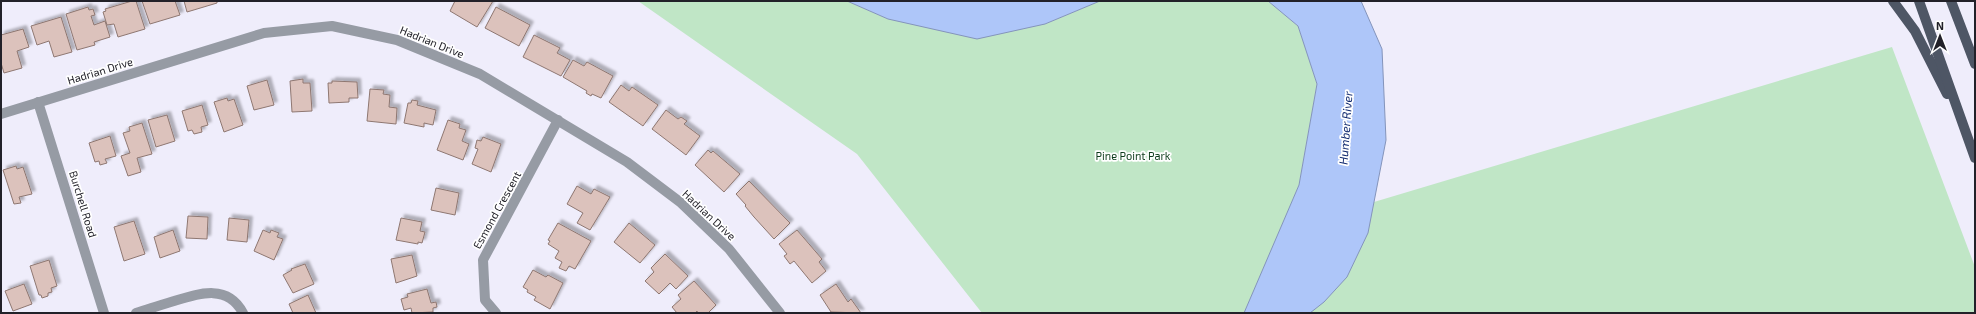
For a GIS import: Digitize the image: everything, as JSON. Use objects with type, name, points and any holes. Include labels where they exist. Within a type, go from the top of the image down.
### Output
[{"type":"main road","points":[[1893,1],[1915,31],[1968,138]]},
{"type":"main road","points":[[1919,1],[1975,158]]},
{"type":"main road","points":[[1951,1],[1975,64]]},
{"type":"street","name":"Hadrian Drive","points":[[1,114],[264,33],[332,26],[397,40],[480,74],[627,162],[680,202],[729,249],[780,313]]},
{"type":"street","name":"Burchell Road","points":[[38,102],[104,313]]},
{"type":"street","name":"Esmond Crescent","points":[[496,313],[485,300],[482,260],[558,120]]},
{"type":"street","points":[[136,313],[197,294],[209,292],[227,296],[235,302],[243,313]]},
{"type":"green space","name":"Pine Point Park","points":[[638,1],[847,1],[888,19],[1045,24],[1100,1],[1268,1],[1298,26],[1317,84],[1299,185],[1283,225],[1374,202],[1892,47],[1975,267],[1975,313],[982,313],[857,154]]},
{"type":"water","points":[[847,1],[1100,1],[1045,24],[977,39],[888,19]]},
{"type":"water","name":"Humber River","points":[[1268,1],[1361,1],[1382,49],[1386,140],[1368,233],[1347,277],[1324,302],[1310,313],[1244,313],[1299,185],[1317,84],[1298,26]]},
{"type":"building","points":[[136,1],[145,29],[118,37],[114,24],[107,25],[103,12],[106,11],[105,9]]},
{"type":"building","points":[[142,1],[175,1],[180,15],[150,24]]},
{"type":"building","points":[[184,1],[217,1],[217,3],[187,12]]},
{"type":"building","points":[[455,1],[493,1],[477,27],[450,11]]},
{"type":"building","points":[[88,7],[89,10],[93,9],[95,15],[91,16],[94,25],[105,21],[110,37],[94,42],[95,45],[77,50],[66,14]]},
{"type":"building","points":[[496,7],[530,25],[519,46],[485,28]]},
{"type":"building","points":[[61,17],[72,52],[54,57],[49,41],[37,45],[31,26]]},
{"type":"building","points":[[23,29],[29,47],[17,51],[22,68],[4,73],[1,63],[1,35]]},
{"type":"building","points":[[534,35],[560,48],[557,53],[570,60],[561,76],[523,57]]},
{"type":"building","points":[[573,60],[584,66],[587,62],[613,76],[601,98],[592,94],[591,96],[586,93],[587,91],[563,77]]},
{"type":"building","points":[[303,79],[303,83],[310,83],[312,111],[292,112],[290,81]]},
{"type":"building","points":[[267,80],[274,105],[254,110],[247,86]]},
{"type":"building","points":[[332,81],[357,82],[358,98],[349,98],[349,102],[329,103],[328,83],[332,83]]},
{"type":"building","points":[[621,85],[629,91],[632,87],[658,105],[643,126],[609,102]]},
{"type":"building","points":[[370,89],[384,90],[383,94],[390,95],[389,107],[397,108],[396,124],[367,121]]},
{"type":"building","points":[[227,98],[228,101],[234,99],[243,125],[224,132],[214,102]]},
{"type":"building","points":[[412,100],[418,101],[417,105],[436,110],[433,125],[424,123],[424,127],[404,123],[408,103],[411,103]]},
{"type":"building","points":[[202,105],[208,125],[201,127],[202,132],[194,134],[192,130],[188,131],[182,111]]},
{"type":"building","points":[[666,110],[678,119],[681,117],[687,121],[684,124],[700,136],[686,155],[652,129]]},
{"type":"building","points":[[167,115],[175,141],[156,147],[148,120]]},
{"type":"building","points":[[448,120],[460,124],[459,128],[466,130],[462,141],[469,144],[463,160],[437,150]]},
{"type":"building","points":[[142,123],[152,154],[137,158],[141,172],[128,176],[121,156],[130,153],[123,133],[130,131],[129,127]]},
{"type":"building","points":[[110,136],[116,156],[105,159],[107,163],[100,165],[99,161],[95,162],[89,143]]},
{"type":"building","points":[[483,137],[501,144],[491,172],[472,164],[478,149],[475,148],[477,140],[481,141]]},
{"type":"building","points":[[708,150],[711,153],[713,151],[740,174],[724,192],[695,165]]},
{"type":"building","points":[[16,166],[17,169],[23,167],[32,194],[19,197],[21,203],[14,204],[3,170]]},
{"type":"building","points":[[749,181],[790,223],[774,239],[736,194]]},
{"type":"building","points":[[577,186],[591,194],[594,189],[610,197],[590,230],[577,223],[583,213],[567,204]]},
{"type":"building","points":[[436,188],[459,193],[455,215],[431,210]]},
{"type":"building","points":[[188,216],[208,217],[207,239],[186,238]]},
{"type":"building","points":[[229,218],[249,220],[247,242],[227,240]]},
{"type":"building","points":[[401,218],[422,222],[420,231],[425,232],[422,243],[418,242],[418,244],[396,240]]},
{"type":"building","points":[[134,221],[145,254],[124,261],[114,227]]},
{"type":"building","points":[[558,223],[591,241],[575,269],[569,266],[566,271],[559,268],[562,262],[555,258],[559,251],[548,244],[550,241],[548,240]]},
{"type":"building","points":[[629,223],[655,245],[640,263],[614,242]]},
{"type":"building","points":[[173,230],[180,251],[160,258],[154,237]]},
{"type":"building","points":[[263,230],[270,233],[271,230],[279,233],[277,237],[283,239],[274,260],[254,251]]},
{"type":"building","points":[[797,230],[822,259],[819,262],[826,271],[812,283],[794,261],[790,264],[784,256],[787,254],[779,244]]},
{"type":"building","points":[[665,254],[688,276],[676,289],[670,283],[659,294],[645,281],[654,272],[651,268]]},
{"type":"building","points":[[412,255],[417,276],[396,283],[391,259]]},
{"type":"building","points":[[49,260],[57,286],[51,288],[52,292],[48,293],[48,296],[42,298],[41,295],[39,295],[30,266]]},
{"type":"building","points":[[305,264],[314,284],[293,293],[283,275],[292,270],[291,269]]},
{"type":"building","points":[[533,270],[546,277],[548,275],[563,283],[550,309],[534,300],[536,297],[527,292],[528,290],[523,287]]},
{"type":"building","points":[[694,281],[716,305],[708,313],[698,313],[697,311],[695,313],[677,313],[672,307],[681,299],[678,295]]},
{"type":"building","points":[[24,284],[32,304],[13,311],[5,291]]},
{"type":"building","points":[[836,284],[848,302],[851,299],[861,313],[831,312],[820,295]]},
{"type":"building","points":[[427,289],[431,303],[436,302],[437,307],[433,308],[433,312],[412,313],[411,308],[404,310],[401,299],[408,297],[407,294]]},
{"type":"building","points":[[308,295],[316,313],[293,313],[289,304]]}]
